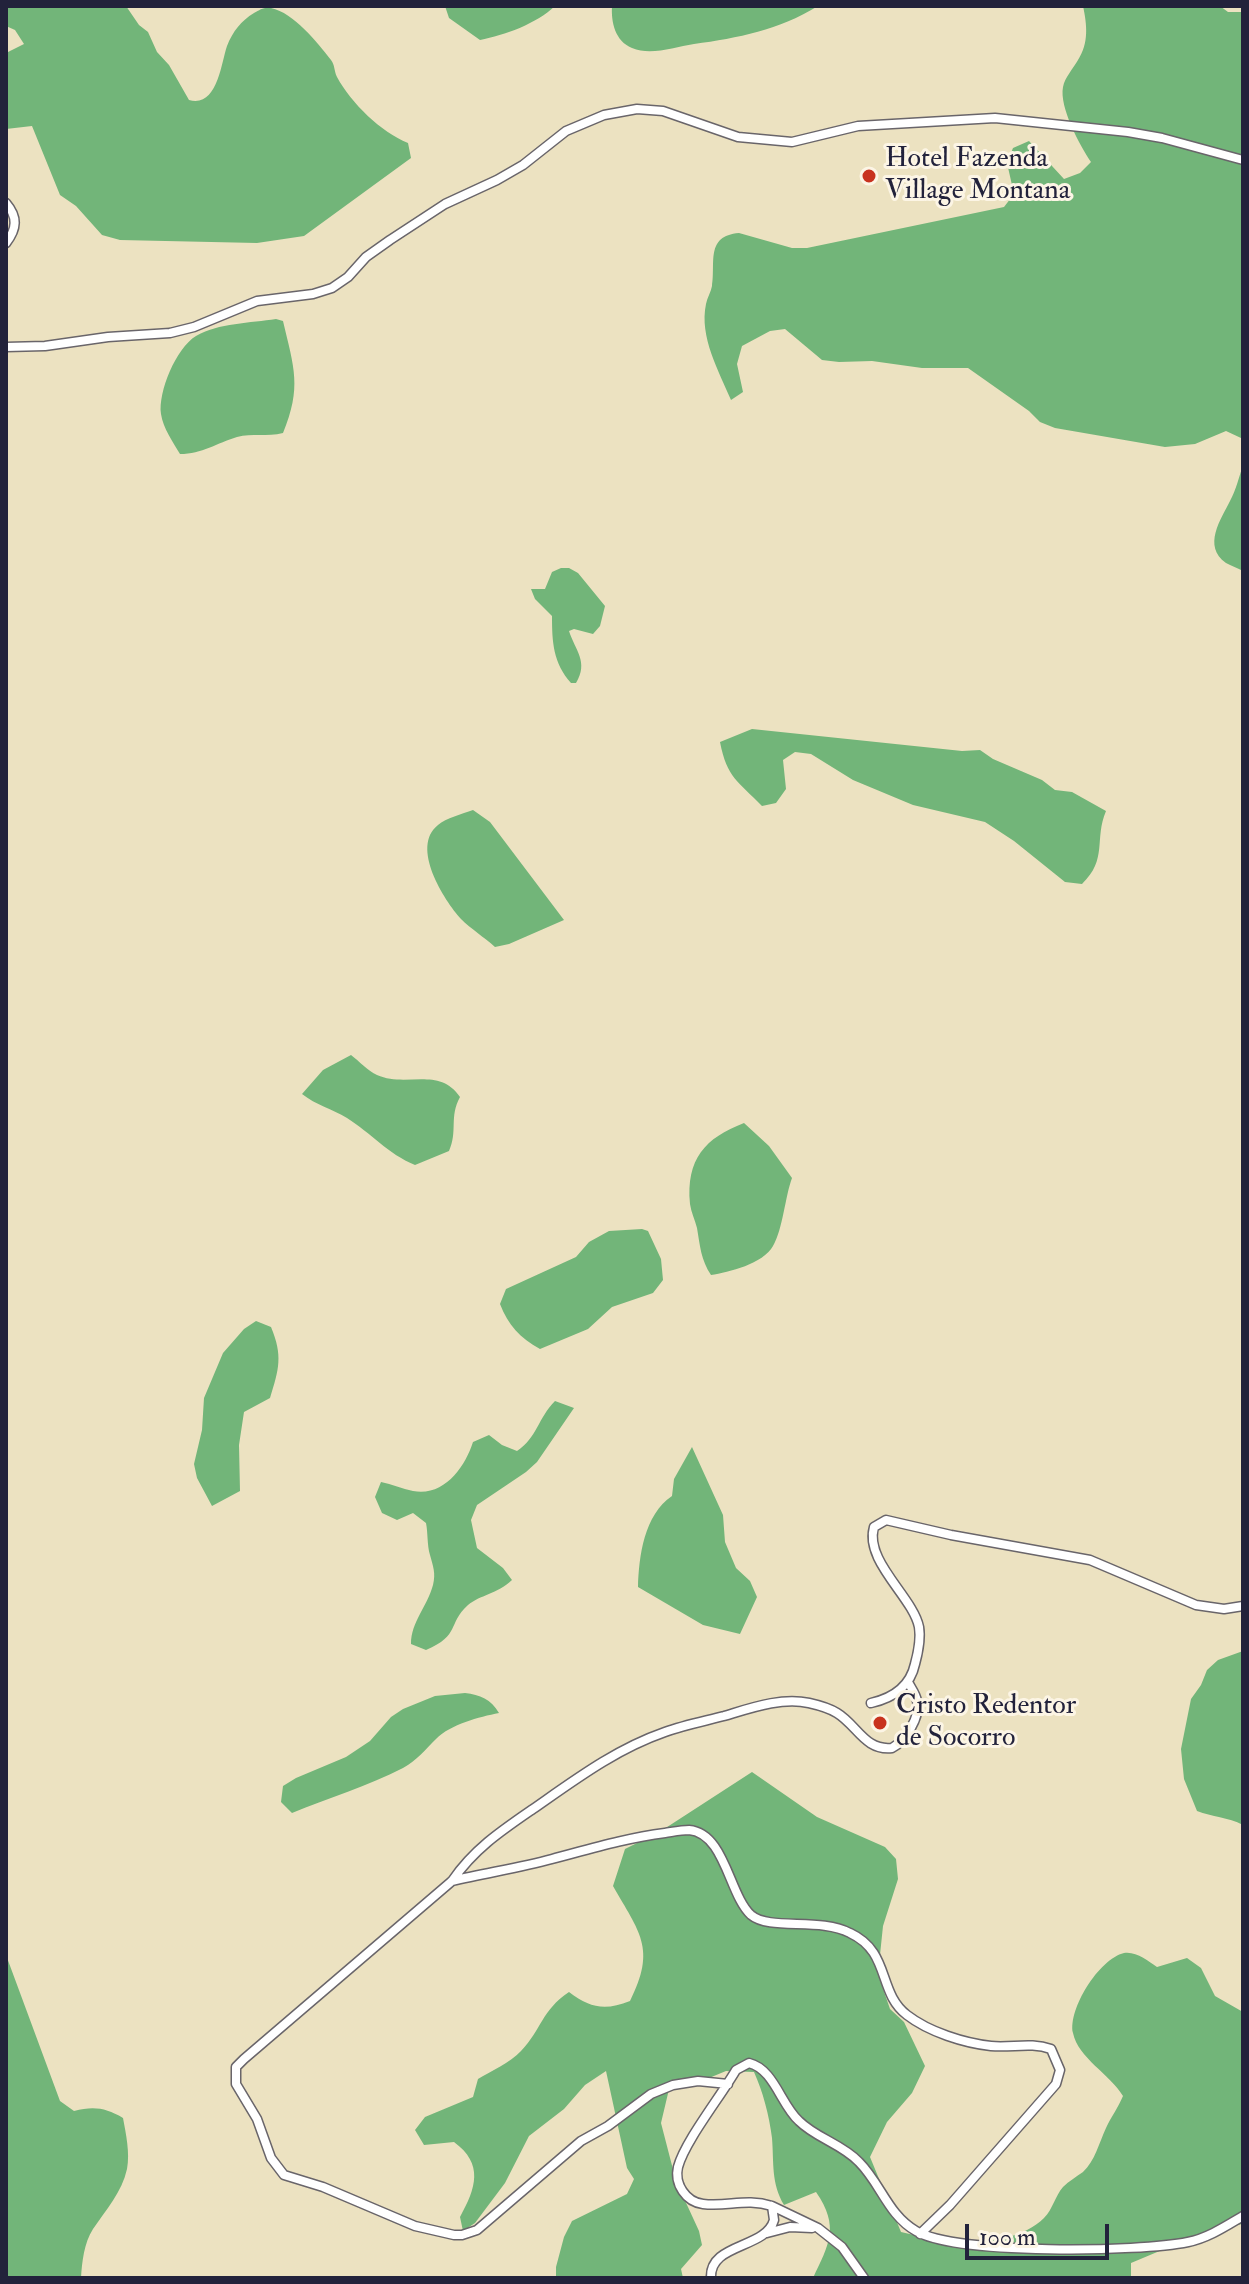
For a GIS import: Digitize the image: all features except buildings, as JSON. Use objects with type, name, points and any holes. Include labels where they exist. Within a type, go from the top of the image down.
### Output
[{"type":"street","points":[[6,347],[170,333],[194,327],[257,301],[313,294],[332,288],[390,240],[445,204],[523,165],[566,131],[604,115],[637,109],[663,111],[738,137],[792,142],[858,126],[995,118],[1128,132],[1243,160]]},
{"type":"street","points":[[6,203],[15,215],[16,224],[14,233],[6,243]]},
{"type":"street","points":[[871,1703],[895,1694],[908,1682],[917,1655],[919,1625],[873,1544],[874,1527],[886,1520],[1090,1560],[1196,1605],[1224,1609],[1243,1606]]},
{"type":"street","points":[[728,2084],[698,2081],[673,2085],[651,2094],[608,2126],[581,2141],[477,2230],[462,2235],[415,2226],[323,2187],[284,2175],[271,2158],[257,2119],[236,2084],[236,2067],[452,1881],[486,1841],[584,1772],[666,1731],[759,1706],[790,1701],[807,1703],[838,1714],[876,1747],[892,1748],[904,1738],[918,1711],[917,1697],[908,1682]]},
{"type":"street","points":[[452,1881],[631,1838],[690,1830],[704,1836],[718,1853],[742,1905],[752,1916],[764,1923],[824,1924],[863,1939],[875,1952],[892,1995],[903,2012],[917,2022],[959,2039],[992,2046],[1038,2044],[1051,2049],[1060,2070],[1056,2084],[950,2205],[920,2234]]},
{"type":"street","points":[[864,2278],[842,2247],[818,2228],[772,2206],[753,2201],[704,2204],[691,2200],[680,2186],[678,2167],[685,2152],[736,2070],[743,2064],[759,2067],[787,2110],[802,2125],[848,2152],[861,2164],[892,2211],[920,2234],[954,2242],[1016,2248],[1107,2249],[1189,2242],[1214,2233],[1240,2218]]},
{"type":"street","points":[[766,2234],[774,2220],[772,2206]]},
{"type":"street","points":[[711,2278],[710,2271],[722,2256],[766,2234],[790,2227],[818,2228]]},
{"type":"green space","points":[[6,6],[126,6],[148,32],[157,52],[169,65],[189,100],[198,101],[212,91],[227,46],[241,23],[264,8],[280,11],[319,45],[332,62],[343,87],[358,106],[387,132],[408,143],[411,158],[304,236],[257,243],[120,240],[102,235],[76,206],[60,195],[32,126],[6,129],[6,53],[24,44],[15,30],[6,26]]},
{"type":"green space","points":[[445,6],[555,6],[520,28],[480,40],[449,18]]},
{"type":"green space","points":[[612,6],[818,6],[758,32],[647,51],[626,45],[618,36],[613,24]]},
{"type":"green space","points":[[1083,6],[1220,6],[1228,12],[1243,12],[1243,442],[1226,431],[1195,444],[1165,447],[1055,428],[1040,422],[968,368],[922,368],[872,361],[822,360],[785,329],[770,331],[742,346],[737,364],[743,392],[731,400],[711,354],[705,329],[714,252],[721,239],[739,233],[792,248],[807,248],[1004,207],[1014,194],[1007,163],[1013,148],[1029,141],[1064,179],[1080,173],[1091,162],[1071,126],[1064,105],[1063,87],[1084,47],[1086,27]]},
{"type":"green space","points":[[276,319],[283,321],[294,377],[293,403],[283,433],[243,436],[180,454],[164,424],[161,405],[170,371],[182,350],[196,336],[214,328]]},
{"type":"green space","points":[[1243,465],[1243,571],[1219,556],[1214,541]]},
{"type":"green space","points":[[561,568],[578,573],[605,606],[600,626],[593,634],[574,629],[569,631],[581,662],[576,683],[571,683],[560,668],[553,643],[552,616],[535,599],[531,589],[545,589],[552,572]]},
{"type":"green space","points":[[752,729],[962,751],[980,750],[993,759],[1042,780],[1055,790],[1072,792],[1106,811],[1095,866],[1082,884],[1065,882],[985,822],[913,805],[853,780],[811,754],[795,752],[783,760],[786,789],[776,803],[762,806],[730,771],[720,742]]},
{"type":"green space","points":[[473,810],[490,822],[564,920],[495,947],[461,919],[439,887],[428,859],[427,846],[430,835],[438,825]]},
{"type":"green space","points":[[351,1055],[377,1075],[399,1080],[432,1080],[452,1088],[460,1097],[449,1151],[415,1165],[396,1155],[347,1118],[302,1094],[323,1070]]},
{"type":"green space","points":[[744,1123],[769,1146],[792,1178],[779,1231],[768,1252],[745,1266],[711,1275],[703,1258],[691,1207],[691,1174],[709,1143]]},
{"type":"green space","points":[[609,1231],[648,1231],[661,1259],[663,1280],[653,1293],[612,1307],[588,1329],[540,1349],[511,1325],[500,1304],[506,1289],[576,1257],[589,1242]]},
{"type":"green space","points":[[256,1321],[271,1327],[275,1337],[278,1355],[276,1379],[270,1398],[244,1412],[239,1445],[240,1491],[212,1506],[197,1478],[194,1464],[202,1430],[204,1398],[223,1353],[244,1329]]},
{"type":"green space","points":[[555,1401],[574,1408],[537,1462],[477,1505],[471,1520],[477,1548],[503,1568],[512,1580],[468,1605],[449,1634],[437,1645],[426,1650],[411,1644],[434,1581],[426,1523],[413,1513],[397,1520],[382,1513],[375,1497],[381,1482],[413,1491],[434,1489],[459,1470],[473,1442],[489,1435],[517,1451],[529,1440]]},
{"type":"green space","points":[[692,1447],[723,1515],[725,1542],[736,1568],[750,1581],[757,1597],[740,1634],[703,1625],[638,1587],[642,1550],[649,1525],[672,1496],[674,1479]]},
{"type":"green space","points":[[1243,1651],[1243,1825],[1197,1811],[1184,1779],[1181,1749],[1191,1699],[1207,1670],[1218,1660]]},
{"type":"green space","points":[[465,1693],[485,1698],[499,1713],[449,1729],[408,1765],[376,1781],[292,1813],[281,1802],[283,1786],[346,1757],[370,1741],[391,1717],[403,1709],[435,1696]]},
{"type":"green space","points":[[752,1772],[817,1817],[885,1847],[896,1859],[898,1879],[883,1926],[878,1974],[890,2009],[904,2022],[925,2066],[912,2093],[887,2122],[870,2157],[901,2232],[919,2239],[968,2242],[1017,2234],[1044,2218],[1063,2187],[1087,2168],[1123,2096],[1076,2042],[1073,2033],[1075,2011],[1096,1975],[1114,1957],[1124,1953],[1142,1957],[1157,1967],[1187,1958],[1201,1968],[1215,1996],[1243,2012],[1243,2224],[1212,2229],[1131,2263],[1131,2278],[813,2278],[830,2235],[828,2215],[816,2192],[784,2205],[775,2181],[767,2112],[754,2072],[726,2071],[692,2085],[670,2085],[661,2123],[676,2181],[699,2231],[702,2245],[681,2269],[683,2278],[556,2278],[564,2237],[572,2221],[627,2194],[634,2179],[627,2168],[606,2071],[585,2085],[564,2109],[529,2136],[505,2183],[475,2223],[463,2231],[460,2217],[470,2196],[474,2177],[470,2159],[454,2142],[424,2145],[415,2130],[425,2117],[473,2097],[478,2079],[517,2055],[547,2013],[569,1992],[584,2002],[598,2006],[630,2001],[638,1983],[643,1953],[637,1929],[613,1886],[625,1849],[661,1831]]},
{"type":"green space","points":[[6,1955],[60,2101],[74,2111],[100,2109],[123,2118],[128,2150],[125,2177],[87,2240],[81,2278],[6,2278]]},
{"type":"place","name":"Hotel Fazenda Village Montana","points":[[869,176]]},
{"type":"place","name":"Cristo Redentor de Socorro","points":[[880,1723]]}]
